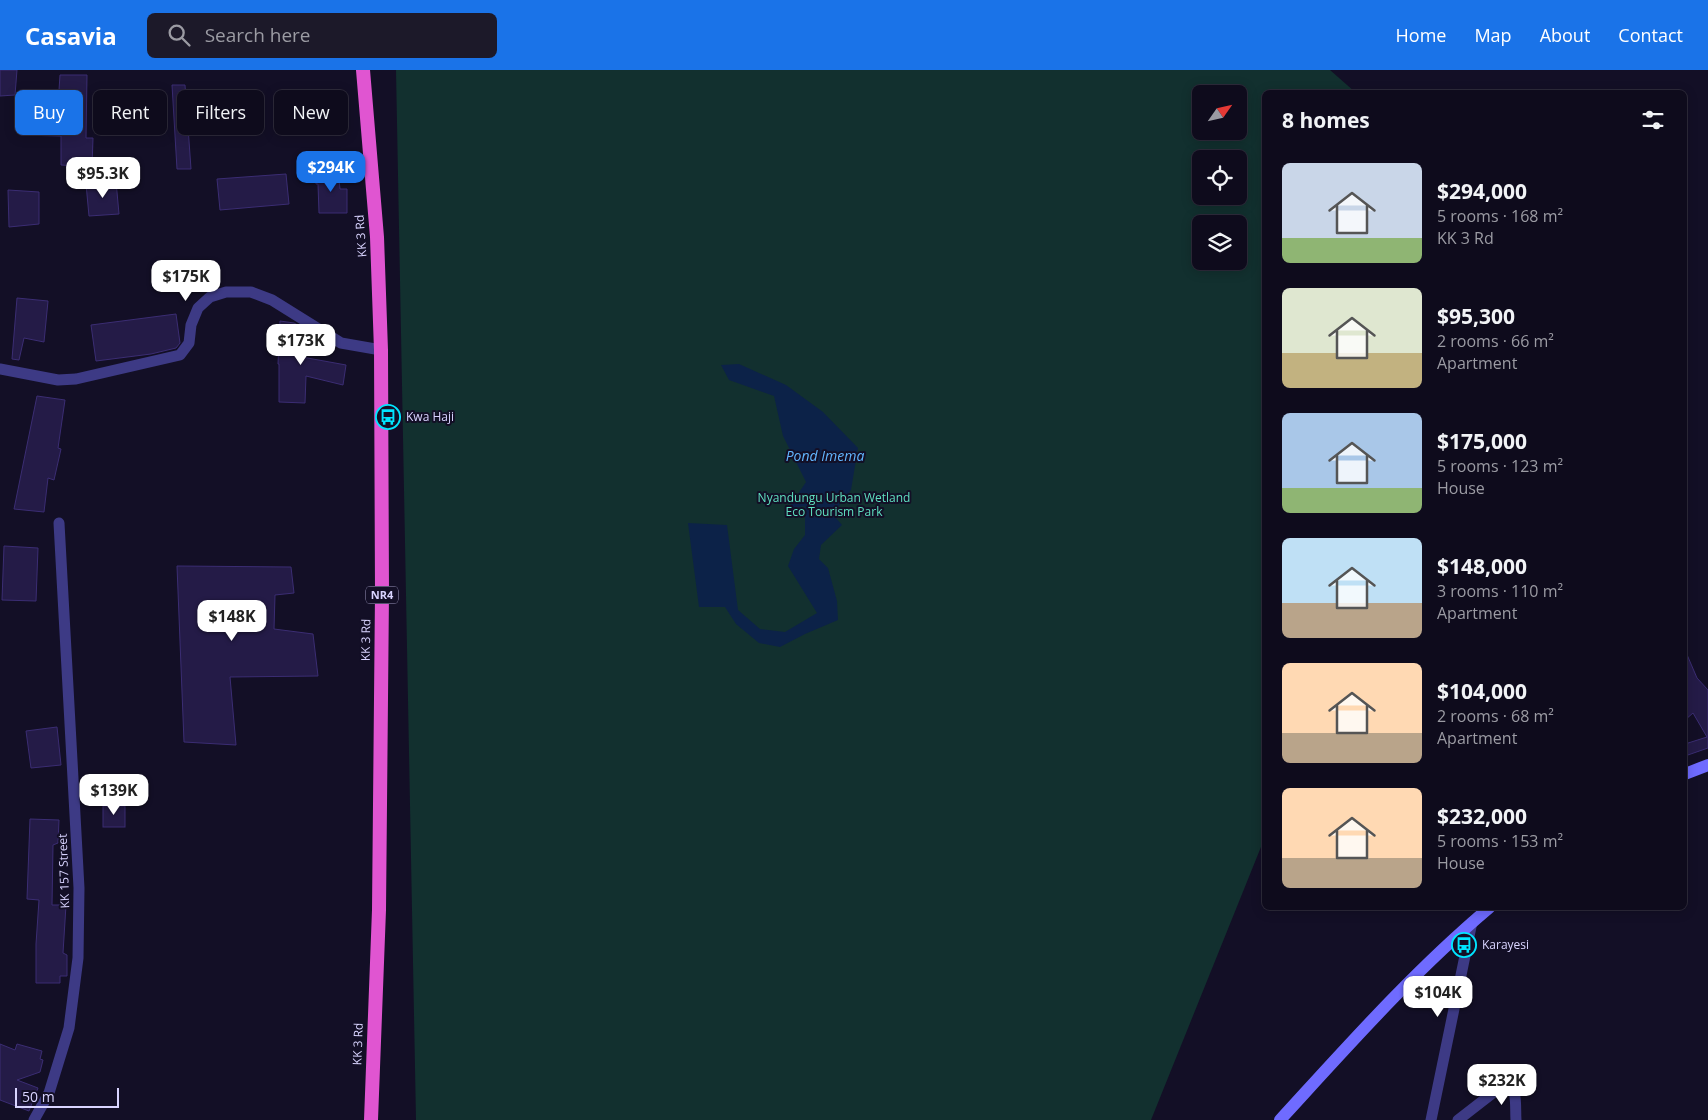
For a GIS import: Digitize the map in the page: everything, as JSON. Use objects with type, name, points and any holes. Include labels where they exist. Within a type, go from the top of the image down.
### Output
[{"type":"highway","name":"KK 3 Rd","points":[[363,70],[377,237],[381,350],[382,593],[379,910],[371,1120]]},
{"type":"main road","points":[[1687,773],[1708,765]]},
{"type":"main road","points":[[1280,1120],[1389,1002],[1454,937],[1487,910]]},
{"type":"street","points":[[0,369],[58,380],[76,380],[180,355],[188,343],[191,325],[198,308],[210,297],[226,292],[250,292],[272,300],[341,343],[381,350]]},
{"type":"street","name":"KK 157 Street","points":[[34,1120],[49,1093],[70,1028],[78,958],[79,888],[59,523]]},
{"type":"street","points":[[1430,1120],[1472,922]]},
{"type":"street","points":[[1458,1120],[1507,1082],[1510,1083],[1514,1090],[1516,1120]]},
{"type":"green space","name":"Nyandungu Urban Wetland Eco Tourism Park","points":[[396,70],[1330,70],[1353,90],[1262,90],[1262,844],[1151,1120],[416,1120]]},
{"type":"water","name":"Pond Imema","points":[[739,364],[786,385],[823,412],[858,448],[851,490],[835,511],[836,518],[842,525],[821,545],[819,559],[828,568],[837,601],[838,620],[780,647],[759,643],[736,624],[725,607],[699,607],[688,523],[727,525],[738,610],[760,629],[785,632],[817,613],[788,566],[794,549],[805,535],[805,506],[788,509],[806,482],[783,436],[774,396],[729,380],[721,365]]},
{"type":"building","points":[[0,70],[17,70],[15,95],[0,96]]},
{"type":"building","points":[[60,75],[87,75],[86,138],[93,138],[92,167],[61,165],[61,136],[21,135],[83,135],[83,90],[59,90]]},
{"type":"building","points":[[172,85],[185,85],[185,90],[177,90],[177,135],[189,135],[191,169],[177,169]]},
{"type":"building","points":[[338,171],[340,189],[347,189],[347,213],[319,213],[318,184],[316,184],[315,173]]},
{"type":"building","points":[[286,174],[289,204],[220,210],[217,179]]},
{"type":"building","points":[[116,181],[119,214],[89,216],[86,184]]},
{"type":"building","points":[[8,190],[39,192],[39,224],[9,227]]},
{"type":"building","points":[[17,298],[48,301],[44,342],[24,338],[19,360],[12,359]]},
{"type":"building","points":[[176,314],[180,343],[176,348],[151,354],[96,361],[91,325]]},
{"type":"building","points":[[280,321],[294,323],[303,328],[302,357],[346,365],[343,385],[306,376],[305,403],[279,402]]},
{"type":"building","points":[[37,396],[65,400],[58,448],[61,449],[54,480],[48,478],[44,512],[14,509]]},
{"type":"building","points":[[4,546],[38,548],[36,601],[2,600]]},
{"type":"building","points":[[177,566],[291,567],[294,593],[275,595],[274,629],[313,634],[318,676],[230,677],[236,745],[184,742]]},
{"type":"building","points":[[1687,655],[1697,678],[1708,690],[1708,748],[1687,755],[1687,743],[1707,737],[1693,713],[1687,718]]},
{"type":"building","points":[[57,727],[61,765],[31,768],[26,731]]},
{"type":"building","points":[[103,806],[125,806],[125,827],[103,827]]},
{"type":"building","points":[[30,819],[59,820],[58,843],[53,845],[52,905],[66,905],[63,953],[67,955],[67,976],[60,976],[60,983],[36,983],[39,900],[27,899]]},
{"type":"building","points":[[0,1044],[15,1050],[17,1044],[42,1051],[40,1059],[43,1060],[40,1072],[17,1080],[38,1088],[29,1111],[0,1100]]},
{"type":"place","name":"Kwa Haji","points":[[388,417]]},
{"type":"place","name":"Karayesi","points":[[1464,945]]}]
